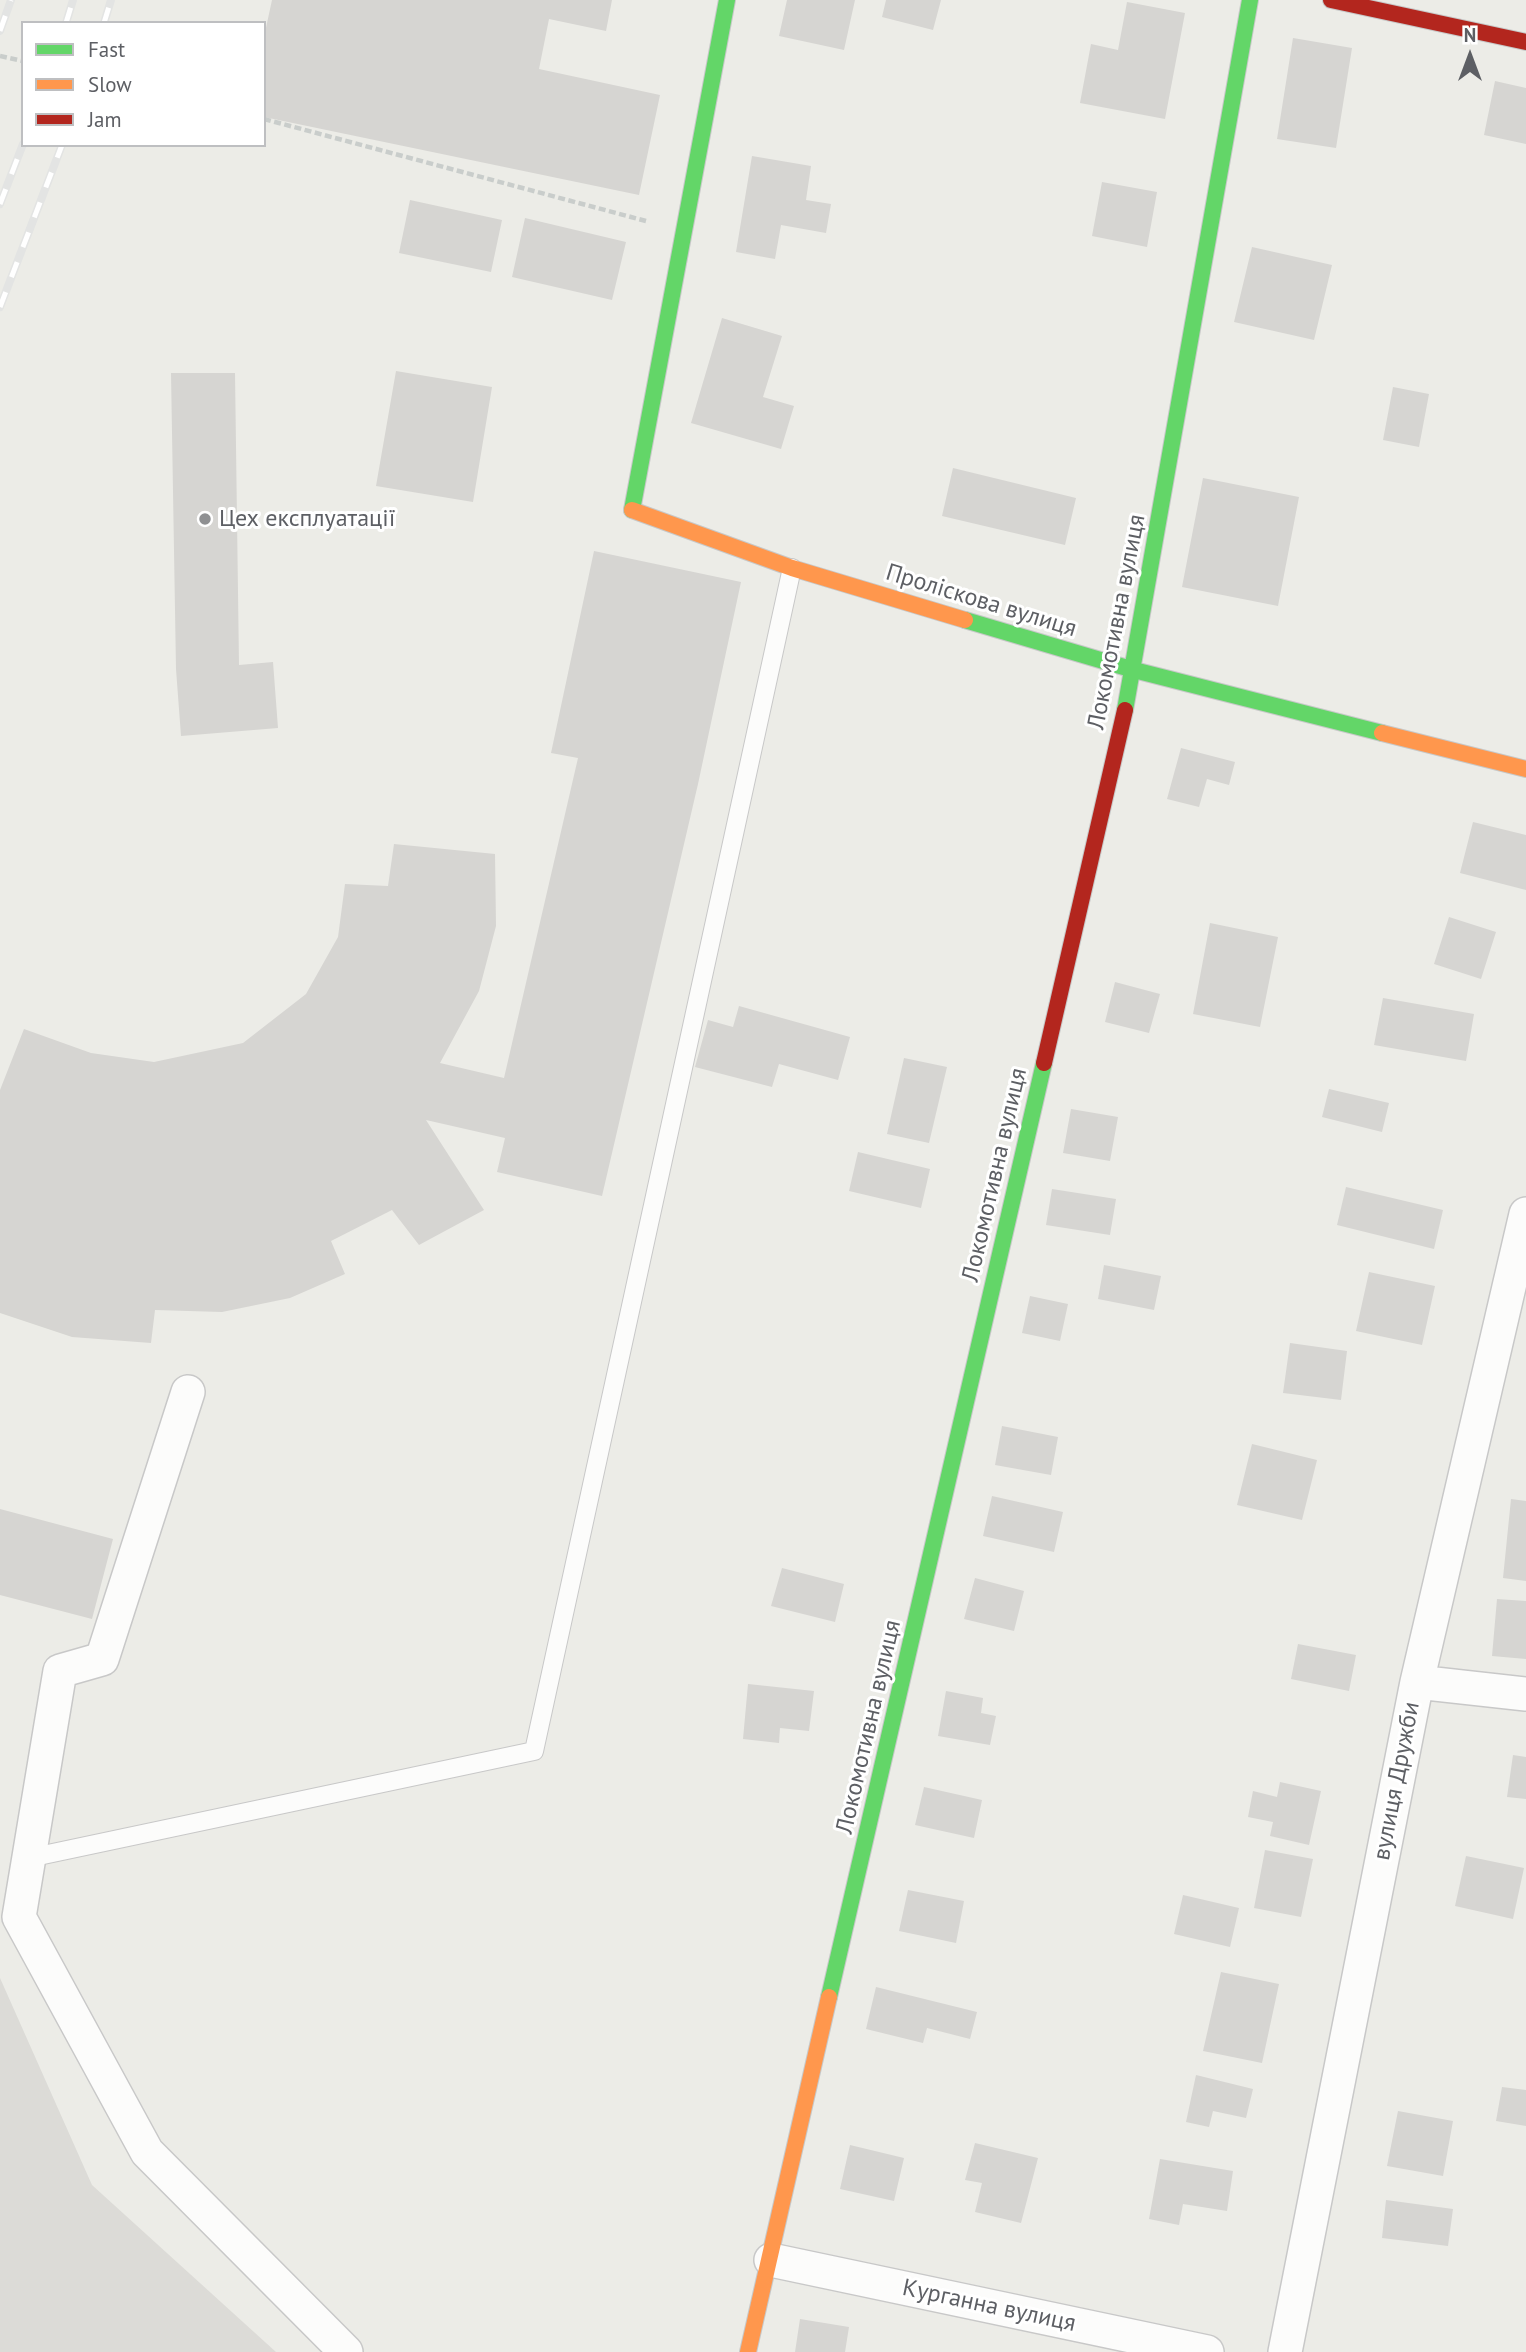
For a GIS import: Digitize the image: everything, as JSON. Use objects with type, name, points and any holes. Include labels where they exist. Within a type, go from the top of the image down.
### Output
[{"type":"street","points":[[684,231],[727,0]]},
{"type":"street","name":"Локомотивна вулиця","points":[[748,2352],[1134,670],[1250,0]]},
{"type":"street","points":[[1331,0],[1526,42]]},
{"type":"street","name":"Проліскова вулиця","points":[[684,231],[632,510],[792,568],[1134,670],[1526,769]]},
{"type":"street","name":"вулиця Дружби","points":[[1285,2352],[1417,1682],[1526,1214]]},
{"type":"street","points":[[188,1392],[102,1659],[60,1671],[19,1917],[148,2152],[346,2352]]},
{"type":"street","points":[[1417,1682],[1526,1695]]},
{"type":"street","name":"Курганна вулиця","points":[[771,2260],[1207,2352]]},
{"type":"lane","points":[[29,1858],[534,1751],[792,568]]},
{"type":"path","points":[[0,56],[21,61]]},
{"type":"path","points":[[266,119],[684,231]]},
{"type":"shaded area","points":[[0,1978],[92,2185],[276,2352],[0,2352]]},
{"type":"building","points":[[272,0],[612,0],[606,31],[549,19],[539,69],[660,95],[639,195],[266,117],[266,28]]},
{"type":"building","points":[[787,0],[855,0],[844,50],[779,36]]},
{"type":"building","points":[[886,0],[941,0],[933,30],[882,17]]},
{"type":"building","points":[[1127,2],[1185,13],[1165,119],[1080,103],[1091,44],[1118,50]]},
{"type":"building","points":[[1293,38],[1352,48],[1336,148],[1277,139]]},
{"type":"building","points":[[1495,81],[1526,88],[1526,144],[1484,135]]},
{"type":"building","points":[[752,156],[811,166],[806,200],[831,204],[826,233],[781,225],[775,259],[736,252]]},
{"type":"building","points":[[1102,182],[1157,192],[1147,247],[1092,236]]},
{"type":"building","points":[[410,200],[502,220],[491,272],[399,253]]},
{"type":"building","points":[[525,218],[626,242],[612,300],[512,277]]},
{"type":"building","points":[[1252,247],[1332,265],[1314,340],[1234,322]]},
{"type":"building","points":[[722,318],[782,336],[763,397],[794,406],[781,449],[691,423]]},
{"type":"building","points":[[396,371],[492,387],[473,502],[376,486]]},
{"type":"building","name":"Цех експлуатації","points":[[171,373],[235,373],[239,665],[273,662],[278,728],[181,736],[176,669]]},
{"type":"building","points":[[1393,387],[1429,394],[1419,447],[1383,440]]},
{"type":"building","points":[[953,468],[1076,498],[1065,545],[942,516]]},
{"type":"building","points":[[1203,478],[1299,497],[1278,606],[1182,587]]},
{"type":"building","points":[[594,551],[741,582],[698,784],[602,1196],[497,1172],[505,1138],[426,1120],[484,1210],[419,1245],[392,1210],[331,1241],[345,1274],[290,1298],[222,1312],[155,1310],[151,1343],[72,1337],[0,1313],[0,1090],[24,1029],[91,1053],[154,1062],[243,1043],[306,994],[338,937],[345,884],[388,886],[394,844],[495,854],[496,926],[479,991],[440,1063],[504,1078],[578,758],[551,753]]},
{"type":"building","points":[[1181,748],[1235,762],[1229,785],[1207,779],[1199,807],[1167,799]]},
{"type":"building","points":[[1473,822],[1526,835],[1526,890],[1460,873]]},
{"type":"building","points":[[1449,917],[1496,932],[1481,979],[1434,964]]},
{"type":"building","points":[[1210,923],[1278,937],[1260,1027],[1193,1014]]},
{"type":"building","points":[[1115,982],[1160,994],[1149,1033],[1105,1022]]},
{"type":"building","points":[[1383,998],[1474,1014],[1466,1061],[1374,1045]]},
{"type":"building","points":[[739,1006],[850,1037],[838,1080],[779,1064],[772,1087],[695,1067],[708,1020],[733,1027]]},
{"type":"building","points":[[904,1058],[947,1067],[929,1143],[887,1134]]},
{"type":"building","points":[[1329,1089],[1389,1103],[1382,1132],[1322,1117]]},
{"type":"building","points":[[1071,1109],[1118,1117],[1110,1161],[1063,1153]]},
{"type":"building","points":[[858,1152],[930,1169],[921,1208],[849,1191]]},
{"type":"building","points":[[1346,1187],[1443,1210],[1434,1249],[1337,1225]]},
{"type":"building","points":[[1052,1189],[1116,1199],[1110,1235],[1046,1225]]},
{"type":"building","points":[[1104,1265],[1161,1276],[1154,1310],[1098,1299]]},
{"type":"building","points":[[1369,1272],[1435,1286],[1422,1345],[1356,1331]]},
{"type":"building","points":[[1030,1296],[1068,1304],[1060,1341],[1022,1333]]},
{"type":"building","points":[[1290,1343],[1347,1351],[1341,1400],[1283,1393]]},
{"type":"building","points":[[1002,1426],[1058,1437],[1051,1475],[995,1465]]},
{"type":"building","points":[[1252,1444],[1317,1460],[1302,1520],[1237,1505]]},
{"type":"building","points":[[992,1496],[1063,1512],[1054,1552],[983,1536]]},
{"type":"building","points":[[1511,1499],[1526,1501],[1526,1581],[1503,1578]]},
{"type":"building","points":[[0,1509],[113,1539],[92,1619],[0,1595]]},
{"type":"building","points":[[782,1568],[844,1584],[835,1622],[771,1606]]},
{"type":"building","points":[[975,1578],[1024,1591],[1014,1631],[964,1619]]},
{"type":"building","points":[[1497,1599],[1526,1601],[1526,1659],[1492,1656]]},
{"type":"building","points":[[1298,1644],[1356,1655],[1349,1691],[1291,1679]]},
{"type":"building","points":[[748,1684],[814,1691],[809,1731],[780,1728],[779,1743],[743,1739]]},
{"type":"building","points":[[946,1691],[983,1698],[981,1713],[996,1716],[990,1745],[938,1736]]},
{"type":"building","points":[[1513,1755],[1526,1757],[1526,1799],[1507,1797]]},
{"type":"building","points":[[1280,1782],[1321,1791],[1309,1845],[1270,1836],[1273,1822],[1248,1817],[1253,1791],[1277,1797]]},
{"type":"building","points":[[924,1787],[982,1800],[974,1838],[915,1825]]},
{"type":"building","points":[[1265,1850],[1313,1859],[1301,1917],[1254,1908]]},
{"type":"building","points":[[1466,1856],[1524,1868],[1513,1919],[1455,1906]]},
{"type":"building","points":[[908,1890],[964,1901],[956,1943],[899,1931]]},
{"type":"building","points":[[1183,1895],[1239,1908],[1230,1947],[1174,1934]]},
{"type":"building","points":[[1221,1972],[1279,1984],[1262,2063],[1203,2051]]},
{"type":"building","points":[[876,1987],[977,2012],[970,2039],[927,2028],[923,2043],[866,2029]]},
{"type":"building","points":[[1196,2075],[1253,2089],[1246,2118],[1213,2111],[1209,2127],[1186,2122]]},
{"type":"building","points":[[1502,2087],[1526,2090],[1526,2126],[1496,2121]]},
{"type":"building","points":[[1398,2111],[1453,2121],[1443,2176],[1387,2166]]},
{"type":"building","points":[[975,2143],[1038,2158],[1021,2223],[975,2212],[982,2183],[965,2180]]},
{"type":"building","points":[[850,2145],[904,2158],[894,2201],[840,2189]]},
{"type":"building","points":[[1160,2159],[1233,2171],[1227,2211],[1183,2204],[1179,2225],[1149,2219]]},
{"type":"building","points":[[1386,2200],[1453,2209],[1448,2246],[1382,2238]]},
{"type":"building","points":[[800,2319],[849,2327],[845,2352],[795,2352]]},
{"type":"railway","points":[[0,31],[11,0]]},
{"type":"railway","points":[[67,21],[73,0]]},
{"type":"railway","points":[[105,21],[111,0]]},
{"type":"railway","points":[[0,204],[22,147]]},
{"type":"railway","points":[[0,307],[61,147]]},
{"type":"traffic: fast","points":[[632,510],[727,0]]},
{"type":"traffic: fast","points":[[1125,710],[1250,0]]},
{"type":"traffic: fast","points":[[965,620],[1134,670],[1382,733]]},
{"type":"traffic: fast","points":[[829,1997],[1044,1063]]},
{"type":"traffic: slow","points":[[632,510],[792,568],[965,620]]},
{"type":"traffic: slow","points":[[1382,733],[1526,769]]},
{"type":"traffic: slow","points":[[748,2352],[829,1997]]},
{"type":"traffic: jam","points":[[1331,0],[1526,42]]},
{"type":"traffic: jam","points":[[1044,1063],[1125,710]]},
{"type":"place","name":"Цех експлуатації","points":[[205,519]]}]
